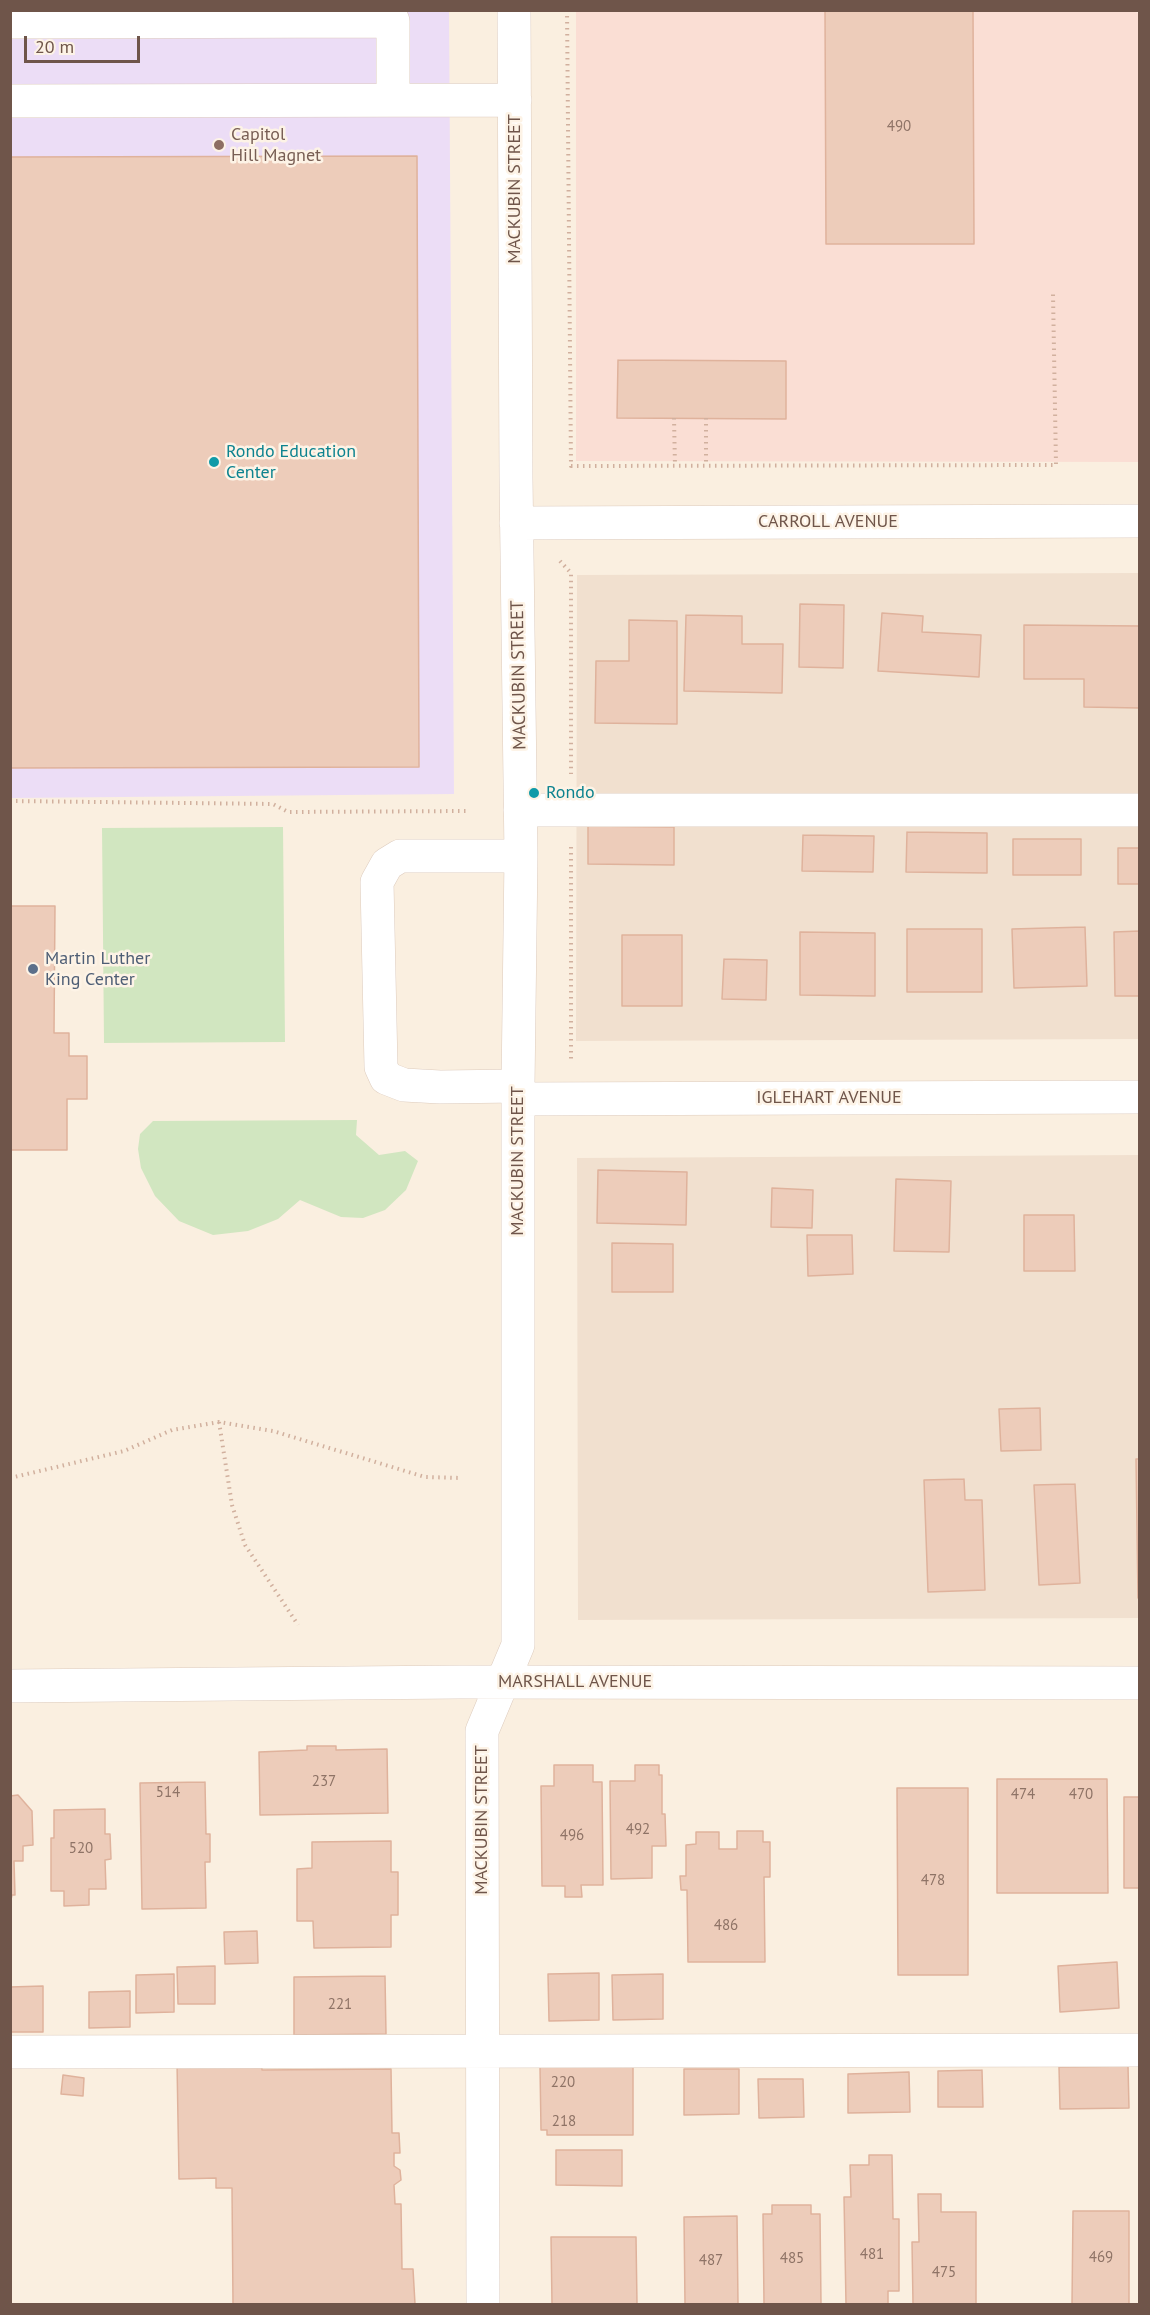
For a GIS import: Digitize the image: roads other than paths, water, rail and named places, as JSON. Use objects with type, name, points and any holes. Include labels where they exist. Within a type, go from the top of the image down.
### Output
[{"type":"street","name":"MACKUBIN STREET","points":[[483,2304],[482,1731],[518,1645],[518,1092],[521,855],[516,523],[514,10]]},
{"type":"street","points":[[10,22],[393,21],[393,100]]},
{"type":"street","points":[[10,102],[514,100]]},
{"type":"street","name":"CARROLL AVENUE","points":[[516,523],[1140,521]]},
{"type":"street","points":[[520,810],[1140,810]]},
{"type":"street","name":"IGLEHART AVENUE","points":[[521,855],[400,856],[387,864],[377,882],[381,1067],[386,1078],[404,1084],[518,1092],[1140,1097]]},
{"type":"street","name":"MARSHALL AVENUE","points":[[10,1686],[501,1682],[1140,1683]]},
{"type":"street","points":[[10,2052],[1140,2050]]},
{"type":"place","name":"Capitol Hill Magnet","points":[[219,145]]},
{"type":"place","name":"Rondo Education Center","points":[[214,462]]},
{"type":"place","name":"Rondo","points":[[534,793]]},
{"type":"place","name":"Martin Luther King Center","points":[[33,969]]}]
